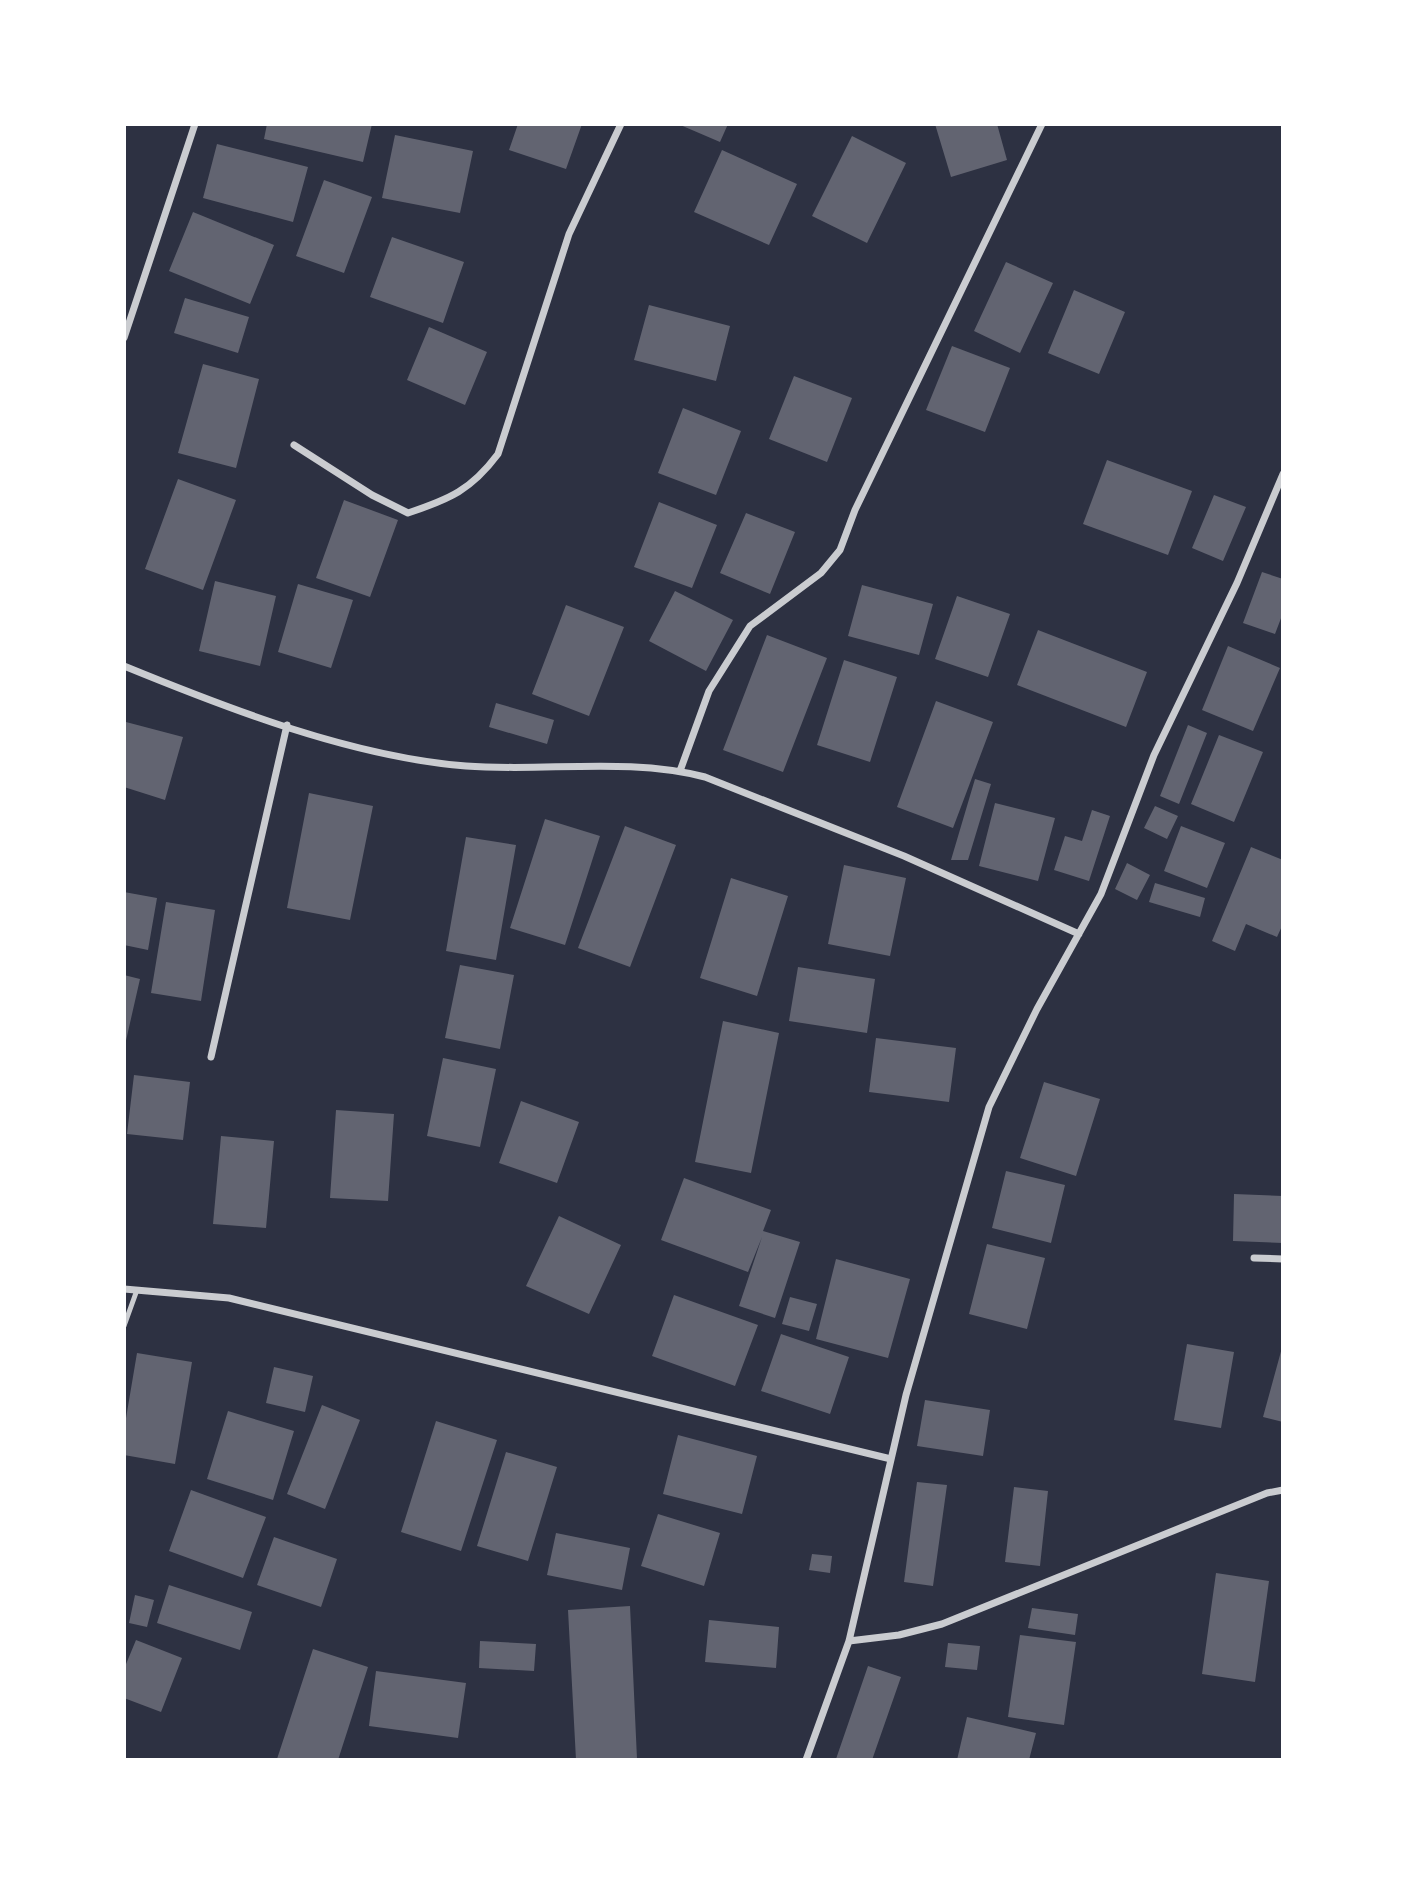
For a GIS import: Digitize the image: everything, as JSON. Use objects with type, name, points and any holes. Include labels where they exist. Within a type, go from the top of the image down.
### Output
[{"type":"street","points":[[124,338],[195,124]]},
{"type":"street","points":[[294,445],[372,495],[408,513],[449,499],[479,479],[498,454],[569,234],[621,124]]},
{"type":"street","points":[[680,771],[709,691],[750,626],[821,573],[840,550],[855,510],[1042,124]]},
{"type":"street","points":[[806,1760],[849,1641],[891,1459],[937,1283],[989,1107],[1037,1009],[1101,894],[1154,755],[1237,583],[1283,474]]},
{"type":"street","points":[[124,666],[231,709],[404,757],[466,766],[604,766],[680,771],[705,777],[904,856],[1079,934]]},
{"type":"street","points":[[211,1058],[286,725]]},
{"type":"street","points":[[1254,1258],[1283,1259]]},
{"type":"street","points":[[124,1289],[229,1298],[891,1459]]},
{"type":"street","points":[[849,1641],[899,1634],[942,1624],[1267,1493],[1283,1490]]},
{"type":"lane","points":[[124,1326],[137,1290]]},
{"type":"building","points":[[267,124],[372,124],[363,162],[264,139]]},
{"type":"building","points":[[518,124],[582,124],[566,169],[509,150]]},
{"type":"building","points":[[678,124],[728,124],[720,142]]},
{"type":"building","points":[[935,124],[997,124],[1007,160],[951,177]]},
{"type":"building","points":[[395,135],[473,151],[460,213],[382,198]]},
{"type":"building","points":[[852,136],[906,163],[867,243],[812,216]]},
{"type":"building","points":[[217,144],[308,167],[293,222],[203,198]]},
{"type":"building","points":[[722,150],[797,184],[769,245],[694,212]]},
{"type":"building","points":[[324,180],[372,197],[344,273],[296,256]]},
{"type":"building","points":[[193,212],[274,245],[250,304],[169,271]]},
{"type":"building","points":[[392,237],[464,262],[443,323],[370,297]]},
{"type":"building","points":[[1006,262],[1053,283],[1020,353],[974,331]]},
{"type":"building","points":[[1074,290],[1125,312],[1099,374],[1048,353]]},
{"type":"building","points":[[185,298],[249,317],[238,353],[174,333]]},
{"type":"building","points":[[649,305],[730,326],[716,381],[634,360]]},
{"type":"building","points":[[429,327],[487,352],[465,405],[407,380]]},
{"type":"building","points":[[952,346],[1010,368],[985,432],[926,410]]},
{"type":"building","points":[[203,364],[259,379],[236,468],[178,453]]},
{"type":"building","points":[[794,376],[852,398],[827,462],[769,439]]},
{"type":"building","points":[[683,408],[741,431],[716,495],[658,473]]},
{"type":"building","points":[[1107,460],[1192,491],[1168,555],[1083,524]]},
{"type":"building","points":[[178,479],[236,500],[203,590],[145,569]]},
{"type":"building","points":[[1214,495],[1246,507],[1223,561],[1192,548]]},
{"type":"building","points":[[344,500],[398,520],[370,597],[316,578]]},
{"type":"building","points":[[659,502],[717,525],[692,588],[634,567]]},
{"type":"building","points":[[746,513],[795,532],[770,594],[720,573]]},
{"type":"building","points":[[1262,572],[1283,579],[1283,613],[1275,634],[1243,623]]},
{"type":"building","points":[[215,581],[276,596],[260,666],[199,651]]},
{"type":"building","points":[[298,584],[353,600],[331,668],[278,652]]},
{"type":"building","points":[[862,585],[933,604],[919,655],[848,636]]},
{"type":"building","points":[[675,591],[733,620],[706,671],[649,641]]},
{"type":"building","points":[[957,596],[1010,614],[988,677],[935,659]]},
{"type":"building","points":[[566,605],[624,627],[589,716],[532,694]]},
{"type":"building","points":[[1038,630],[1147,672],[1126,727],[1017,685]]},
{"type":"building","points":[[767,635],[827,658],[783,772],[723,750]]},
{"type":"building","points":[[1228,646],[1280,668],[1253,731],[1202,710]]},
{"type":"building","points":[[844,660],[897,677],[870,762],[817,745]]},
{"type":"building","points":[[936,701],[993,722],[953,828],[897,807]]},
{"type":"building","points":[[496,703],[554,720],[547,744],[489,727]]},
{"type":"building","points":[[126,722],[183,737],[165,800],[124,787]]},
{"type":"building","points":[[1188,725],[1207,733],[1179,804],[1160,796]]},
{"type":"building","points":[[1219,735],[1263,752],[1234,822],[1191,804]]},
{"type":"building","points":[[975,779],[991,784],[968,860],[951,860]]},
{"type":"building","points":[[309,793],[373,806],[350,920],[287,908]]},
{"type":"building","points":[[995,803],[1055,818],[1038,881],[979,866]]},
{"type":"building","points":[[1155,806],[1178,816],[1167,839],[1144,828]]},
{"type":"building","points":[[1092,810],[1110,816],[1089,881],[1054,870],[1065,836],[1082,841]]},
{"type":"building","points":[[545,819],[600,836],[565,945],[510,928]]},
{"type":"building","points":[[625,826],[676,845],[630,967],[578,948]]},
{"type":"building","points":[[1181,826],[1225,843],[1207,888],[1164,871]]},
{"type":"building","points":[[466,837],[516,845],[496,960],[446,951]]},
{"type":"building","points":[[1251,847],[1283,860],[1283,924],[1277,937],[1246,924],[1235,951],[1212,941]]},
{"type":"building","points":[[1127,863],[1150,875],[1137,900],[1115,889]]},
{"type":"building","points":[[844,865],[906,878],[890,956],[828,944]]},
{"type":"building","points":[[731,878],[788,896],[757,996],[700,978]]},
{"type":"building","points":[[1155,883],[1205,898],[1200,917],[1149,902]]},
{"type":"building","points":[[124,892],[157,898],[148,950],[124,945]]},
{"type":"building","points":[[166,902],[215,910],[201,1001],[151,993]]},
{"type":"building","points":[[460,965],[514,975],[500,1049],[445,1038]]},
{"type":"building","points":[[798,967],[875,979],[867,1033],[789,1021]]},
{"type":"building","points":[[124,975],[140,979],[125,1045],[124,1045]]},
{"type":"building","points":[[723,1021],[779,1033],[751,1173],[695,1162]]},
{"type":"building","points":[[876,1038],[956,1048],[949,1102],[869,1092]]},
{"type":"building","points":[[443,1058],[496,1069],[480,1147],[427,1136]]},
{"type":"building","points":[[134,1075],[190,1082],[183,1140],[127,1134]]},
{"type":"building","points":[[1044,1082],[1100,1099],[1076,1176],[1020,1158]]},
{"type":"building","points":[[521,1101],[579,1122],[557,1183],[499,1163]]},
{"type":"building","points":[[336,1110],[394,1114],[388,1201],[330,1198]]},
{"type":"building","points":[[221,1136],[274,1141],[266,1228],[213,1224]]},
{"type":"building","points":[[1006,1171],[1065,1185],[1051,1243],[992,1228]]},
{"type":"building","points":[[684,1178],[771,1210],[763,1231],[800,1242],[775,1318],[739,1306],[762,1237],[748,1272],[661,1240]]},
{"type":"building","points":[[1234,1194],[1283,1196],[1283,1243],[1233,1241]]},
{"type":"building","points":[[559,1216],[621,1245],[589,1314],[526,1286]]},
{"type":"building","points":[[987,1244],[1045,1258],[1027,1329],[969,1314]]},
{"type":"building","points":[[836,1259],[910,1279],[888,1358],[816,1339]]},
{"type":"building","points":[[674,1295],[758,1325],[735,1386],[652,1356]]},
{"type":"building","points":[[790,1297],[817,1304],[809,1331],[782,1324]]},
{"type":"building","points":[[781,1334],[849,1357],[830,1414],[761,1391]]},
{"type":"building","points":[[1187,1344],[1234,1352],[1221,1428],[1174,1420]]},
{"type":"building","points":[[1283,1344],[1283,1422],[1263,1417]]},
{"type":"building","points":[[137,1353],[192,1362],[175,1464],[124,1455],[124,1430]]},
{"type":"building","points":[[274,1367],[313,1376],[305,1412],[266,1403]]},
{"type":"building","points":[[925,1400],[990,1410],[983,1456],[917,1446]]},
{"type":"building","points":[[322,1405],[360,1420],[325,1509],[287,1494]]},
{"type":"building","points":[[228,1411],[294,1431],[273,1500],[207,1479]]},
{"type":"building","points":[[436,1421],[497,1440],[461,1551],[401,1532]]},
{"type":"building","points":[[678,1435],[757,1456],[742,1514],[663,1494]]},
{"type":"building","points":[[506,1452],[557,1467],[528,1561],[477,1546]]},
{"type":"building","points":[[917,1482],[947,1485],[933,1586],[904,1582]]},
{"type":"building","points":[[1014,1487],[1048,1491],[1040,1566],[1005,1562]]},
{"type":"building","points":[[191,1490],[266,1517],[243,1578],[169,1551]]},
{"type":"building","points":[[658,1514],[720,1533],[704,1586],[641,1566]]},
{"type":"building","points":[[556,1533],[630,1548],[622,1590],[547,1575]]},
{"type":"building","points":[[274,1537],[337,1559],[321,1607],[257,1585]]},
{"type":"building","points":[[812,1554],[832,1556],[830,1573],[809,1570]]},
{"type":"building","points":[[1216,1573],[1269,1581],[1255,1682],[1202,1674]]},
{"type":"building","points":[[169,1585],[252,1612],[240,1650],[157,1623]]},
{"type":"building","points":[[135,1595],[154,1600],[147,1627],[129,1623]]},
{"type":"building","points":[[630,1606],[637,1759],[576,1760],[568,1610]]},
{"type":"building","points":[[1032,1608],[1078,1614],[1075,1635],[1028,1628]]},
{"type":"building","points":[[709,1620],[779,1627],[776,1668],[705,1662]]},
{"type":"building","points":[[1020,1635],[1076,1642],[1064,1725],[1008,1717]]},
{"type":"building","points":[[136,1640],[182,1658],[161,1712],[124,1698],[124,1669]]},
{"type":"building","points":[[480,1641],[536,1644],[534,1671],[479,1668]]},
{"type":"building","points":[[948,1643],[980,1646],[977,1670],[945,1667]]},
{"type":"building","points":[[313,1649],[368,1667],[338,1760],[280,1760],[277,1759]]},
{"type":"building","points":[[868,1666],[901,1677],[872,1760],[839,1760],[836,1759]]},
{"type":"building","points":[[376,1671],[466,1683],[458,1738],[369,1726]]},
{"type":"building","points":[[967,1717],[1036,1733],[1029,1760],[957,1760]]}]
